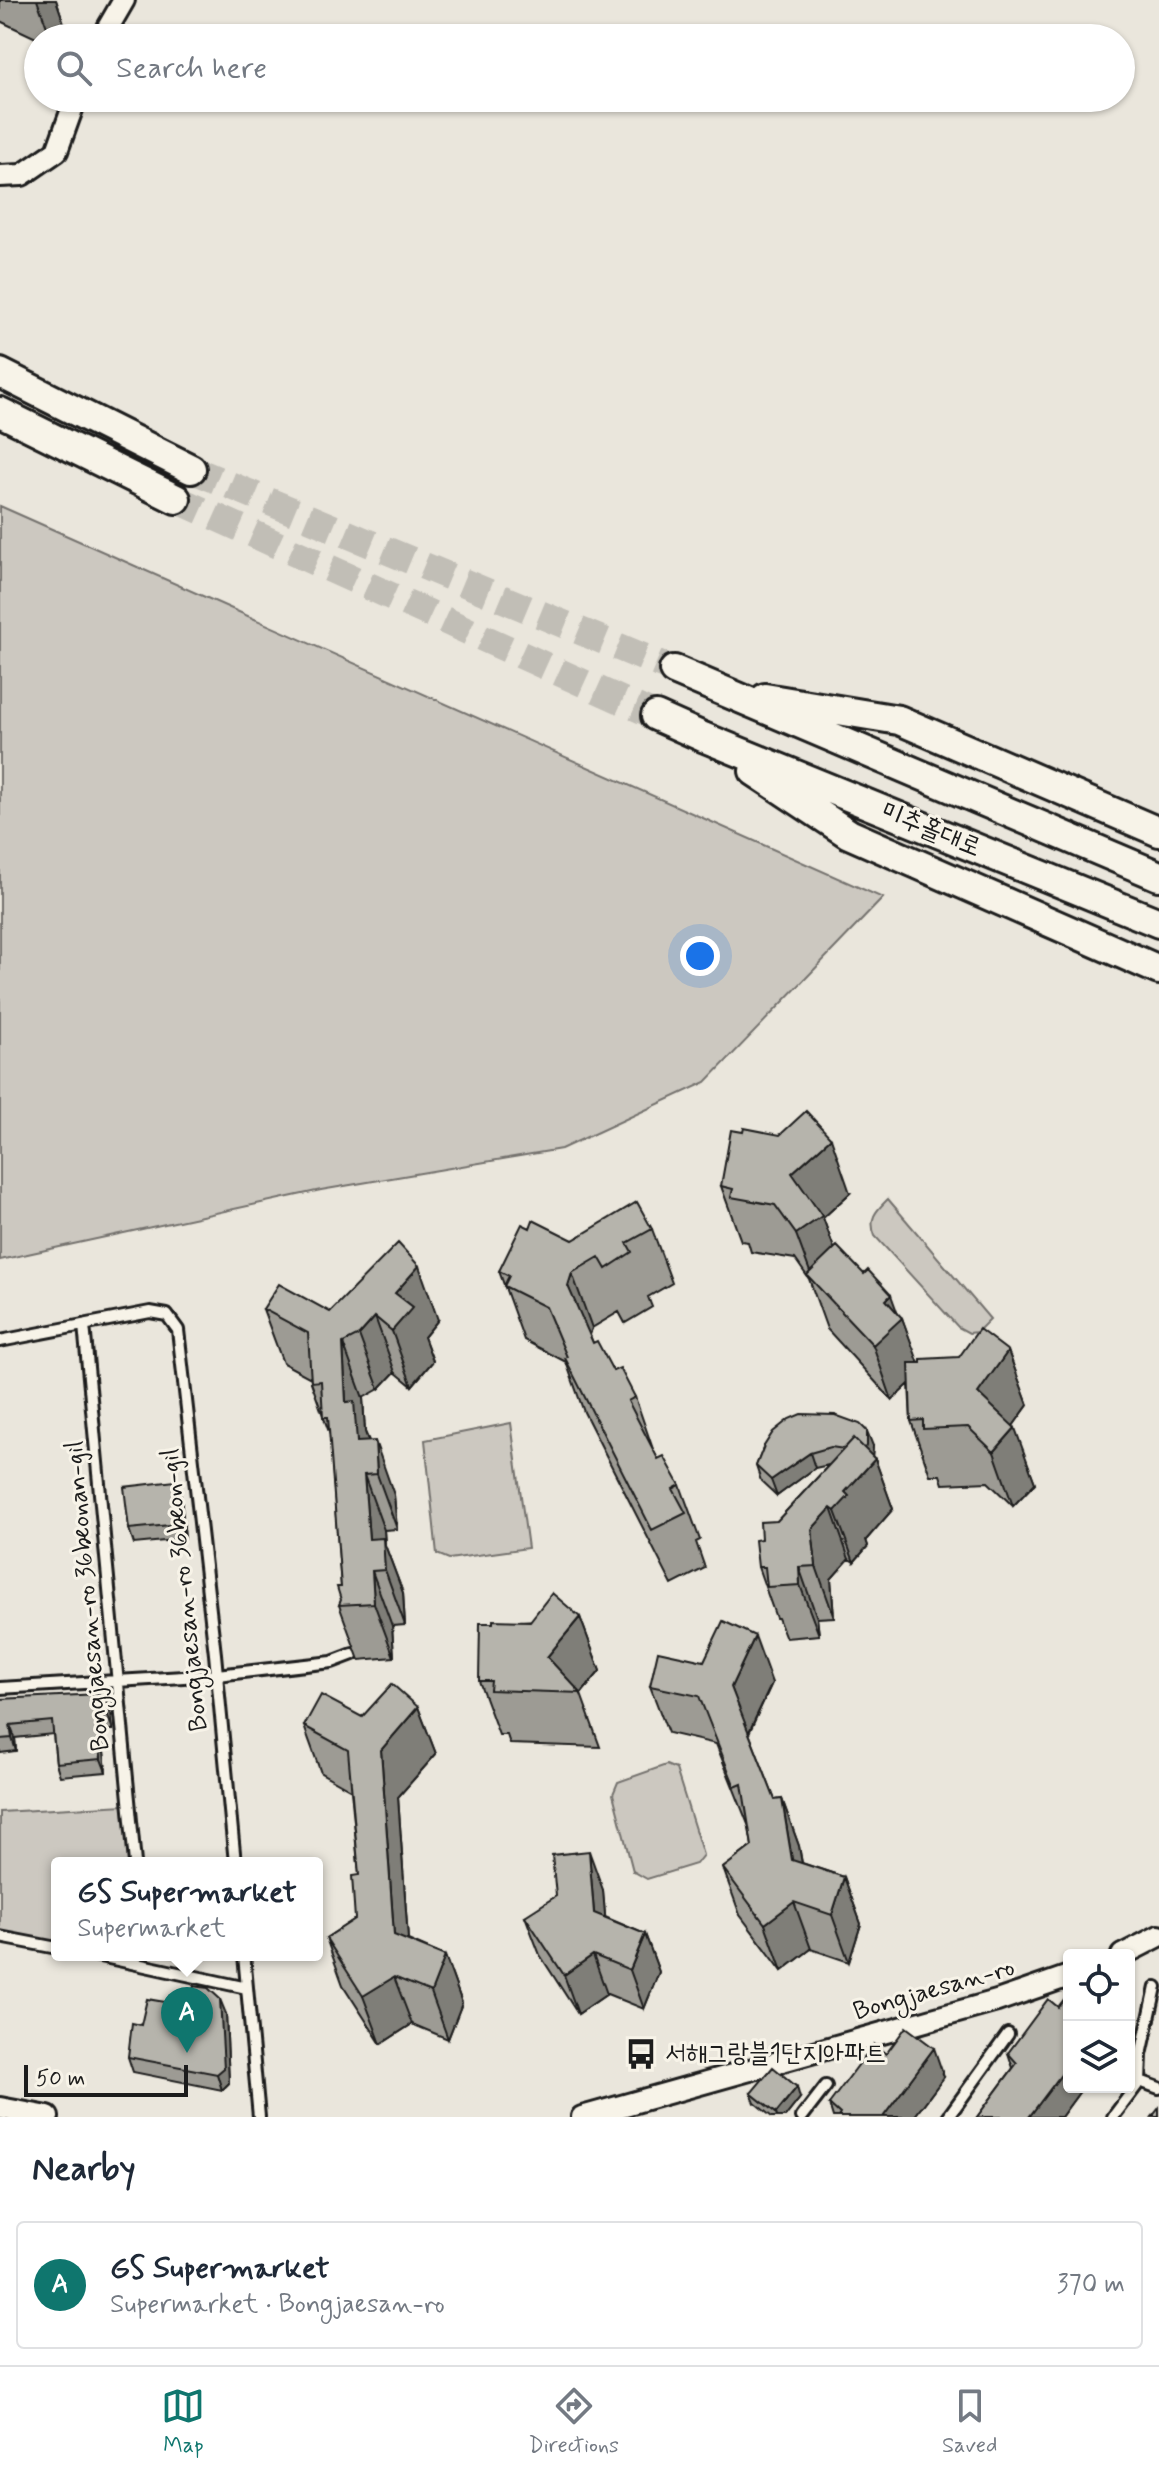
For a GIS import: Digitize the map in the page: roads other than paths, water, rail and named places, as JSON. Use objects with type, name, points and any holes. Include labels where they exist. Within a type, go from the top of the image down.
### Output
[{"type":"main road","points":[[0,373],[191,469]]},
{"type":"main road","points":[[0,412],[176,499]]},
{"type":"main road","points":[[674,670],[717,690],[899,720],[1159,832]]},
{"type":"main road","name":"미추홀대로","points":[[717,690],[1159,876]]},
{"type":"main road","points":[[656,716],[703,737],[849,834],[1159,970]]},
{"type":"main road","name":"미추홀대로","points":[[703,737],[1159,923]]},
{"type":"street","points":[[110,24],[124,0]]},
{"type":"street","points":[[0,176],[22,175],[57,151],[71,112]]},
{"type":"street","points":[[1134,1949],[1159,1936]]},
{"type":"street","name":"Bongjaesan-ro","points":[[582,2117],[997,2001],[1063,1978]]},
{"type":"street","points":[[0,2108],[48,2117]]},
{"type":"lane","name":"Bongjaesan-ro 36beon-gil","points":[[84,1325],[150,1312],[167,1315],[178,1330],[234,1857]]},
{"type":"lane","points":[[0,1341],[84,1325]]},
{"type":"lane","name":"Bongjaesan-ro 36beonan-gil","points":[[84,1325],[134,1857]]},
{"type":"lane","points":[[0,1688],[217,1675],[332,1662],[353,1654]]},
{"type":"lane","points":[[0,1937],[51,1947]]},
{"type":"lane","points":[[148,1961],[247,1988]]},
{"type":"lane","points":[[245,1961],[259,2117]]},
{"type":"lane","points":[[1113,2117],[1140,2081],[1141,2055],[1156,1987]]},
{"type":"lane","points":[[948,2117],[1008,2034]]},
{"type":"lane","points":[[1140,2081],[1159,2088]]},
{"type":"lane","points":[[802,2117],[826,2086]]},
{"type":"tunnel","points":[[191,469],[674,670]]},
{"type":"tunnel","points":[[176,499],[656,716]]},
{"type":"place","name":"GS Supermarket","points":[[187,2053]]},
{"type":"place","name":"서해그랑블1단지아파트","points":[[641,2054]]}]
